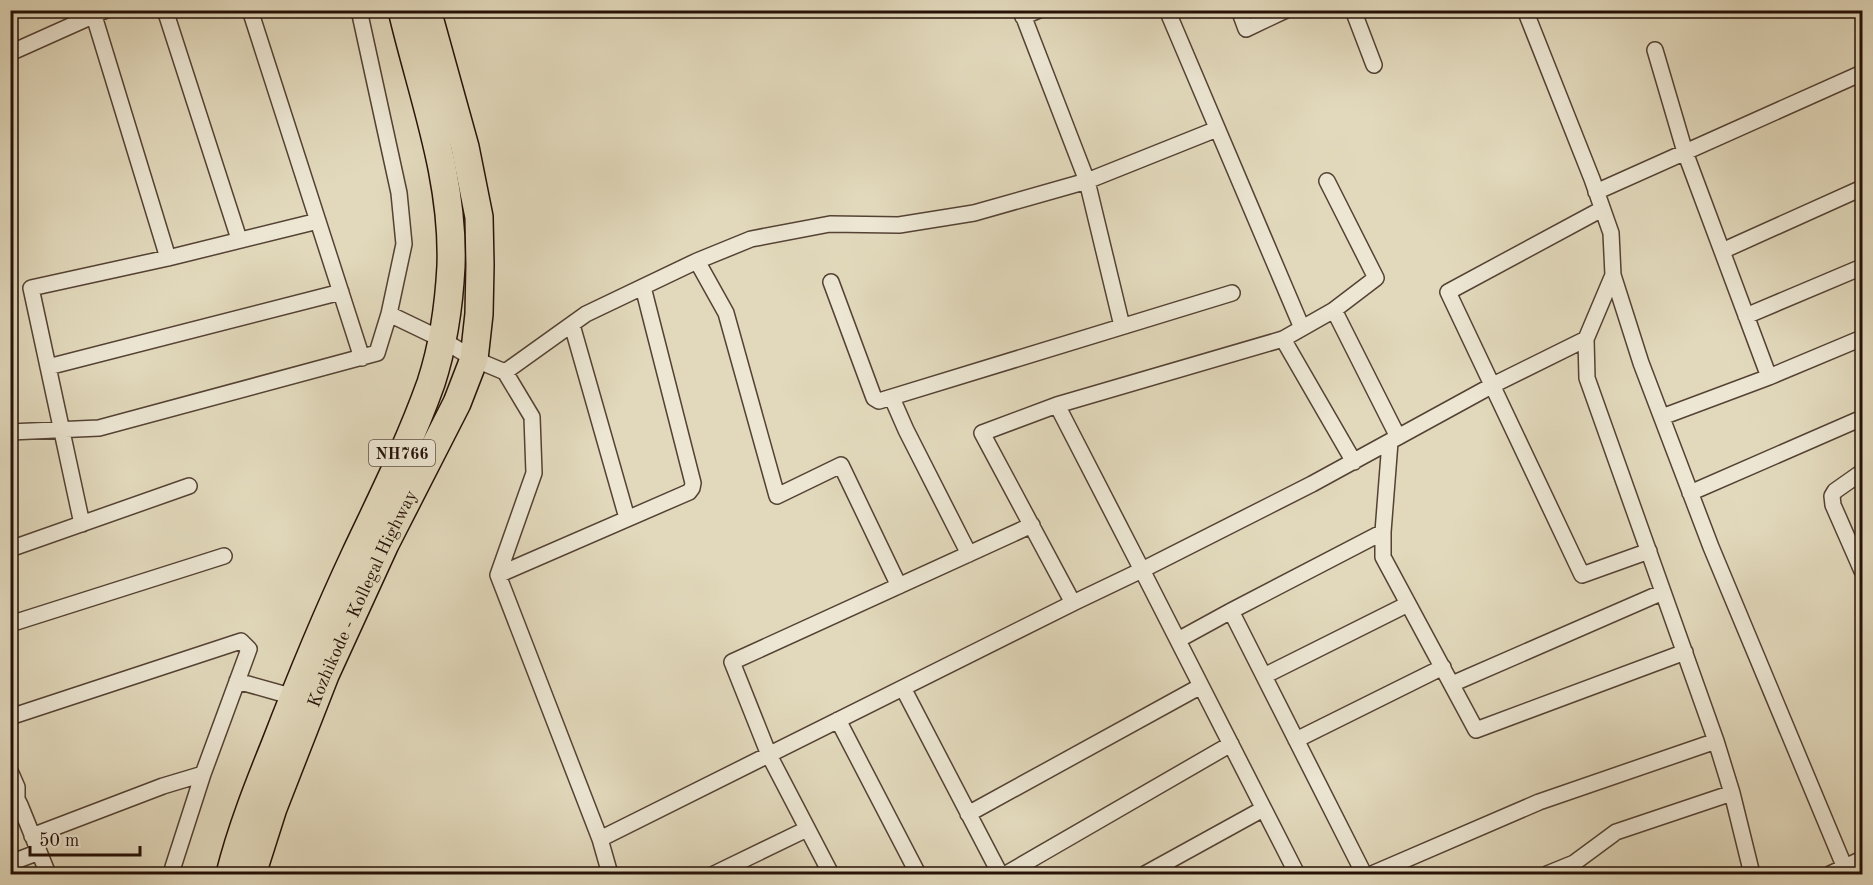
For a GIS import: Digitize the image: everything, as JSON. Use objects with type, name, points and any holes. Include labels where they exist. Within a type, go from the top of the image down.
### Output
[{"type":"highway","name":"Kozhikode - Kollegal Highway","points":[[230,874],[236,849],[324,621],[394,471],[431,382],[448,309],[451,264],[444,174],[402,10]]},
{"type":"highway","name":"Kozhikode - Kollegal Highway","points":[[252,874],[273,808],[325,675],[386,544],[457,403],[474,359],[479,314],[478,217],[465,147],[427,10]]},
{"type":"street","points":[[165,10],[239,239]]},
{"type":"street","points":[[250,10],[362,358]]},
{"type":"street","points":[[10,432],[99,428],[377,353],[389,314],[404,244],[399,193],[359,10]]},
{"type":"street","points":[[1039,10],[1022,14],[1088,181],[1122,326]]},
{"type":"street","points":[[1167,10],[1302,328]]},
{"type":"street","points":[[1239,10],[1246,29],[1286,10]]},
{"type":"street","points":[[1353,10],[1374,65]]},
{"type":"street","points":[[1525,10],[1611,233],[1612,275],[1641,363],[1711,548],[1857,865],[1830,874]]},
{"type":"street","points":[[10,53],[100,13],[168,258]]},
{"type":"street","points":[[1654,50],[1685,152],[1769,378]]},
{"type":"street","points":[[1596,192],[1863,73]]},
{"type":"street","points":[[505,372],[586,314],[697,261],[751,239],[830,224],[899,225],[974,213],[1088,181],[1217,129]]},
{"type":"street","points":[[1073,603],[982,433],[1057,405],[1283,339],[1334,310],[1376,278],[1327,181]]},
{"type":"street","points":[[1722,251],[1863,188]]},
{"type":"street","points":[[1602,208],[1448,292],[1582,575],[1649,551]]},
{"type":"street","points":[[82,524],[32,288],[168,258],[318,220]]},
{"type":"street","points":[[697,261],[726,313],[777,496],[841,465],[899,586]]},
{"type":"street","points":[[1746,316],[1863,267]]},
{"type":"street","points":[[1612,275],[1586,339],[1587,378],[1716,741],[1732,793],[1752,874]]},
{"type":"street","points":[[831,282],[874,398],[879,401],[1232,293]]},
{"type":"street","points":[[498,575],[689,492],[692,488],[693,483],[643,287]]},
{"type":"street","points":[[48,367],[341,292]]},
{"type":"street","points":[[1334,310],[1394,439],[1383,532],[1383,557],[1476,730],[1685,652]]},
{"type":"street","points":[[389,314],[441,339],[474,359],[505,372],[532,417],[534,473],[498,575],[600,839],[610,874]]},
{"type":"street","points":[[572,325],[627,518]]},
{"type":"street","points":[[1662,417],[1769,378],[1863,338]]},
{"type":"street","points":[[1283,339],[1353,462]]},
{"type":"street","points":[[600,839],[1312,484],[1492,385],[1586,339]]},
{"type":"street","points":[[892,398],[969,554]]},
{"type":"street","points":[[1057,405],[1297,874]]},
{"type":"street","points":[[1690,493],[1863,418]]},
{"type":"street","points":[[1862,566],[1833,504],[1832,496],[1835,491],[1863,472]]},
{"type":"street","points":[[10,549],[189,486]]},
{"type":"street","points":[[831,874],[769,755],[732,662],[1032,525]]},
{"type":"street","points":[[1178,640],[1383,532]]},
{"type":"street","points":[[10,624],[224,556]]},
{"type":"street","points":[[1452,684],[1663,592]]},
{"type":"street","points":[[1264,676],[1408,604]]},
{"type":"street","points":[[1231,611],[1364,874]]},
{"type":"street","points":[[10,717],[242,641],[249,649],[203,774],[173,867]]},
{"type":"street","points":[[1296,740],[1443,667]]},
{"type":"street","points":[[237,681],[294,697]]},
{"type":"street","points":[[968,814],[1201,686]]},
{"type":"street","points":[[903,688],[1000,874]]},
{"type":"street","points":[[838,720],[918,874]]},
{"type":"street","points":[[1372,874],[1539,802],[1716,741]]},
{"type":"street","points":[[1006,874],[1231,744]]},
{"type":"street","points":[[10,771],[17,788],[14,799],[48,874]]},
{"type":"street","points":[[32,836],[164,786],[203,774]]},
{"type":"street","points":[[1547,874],[1574,863],[1616,832],[1732,793]]},
{"type":"street","points":[[1145,874],[1263,809]]},
{"type":"street","points":[[714,874],[807,829]]},
{"type":"street","points":[[10,863],[39,852]]}]
